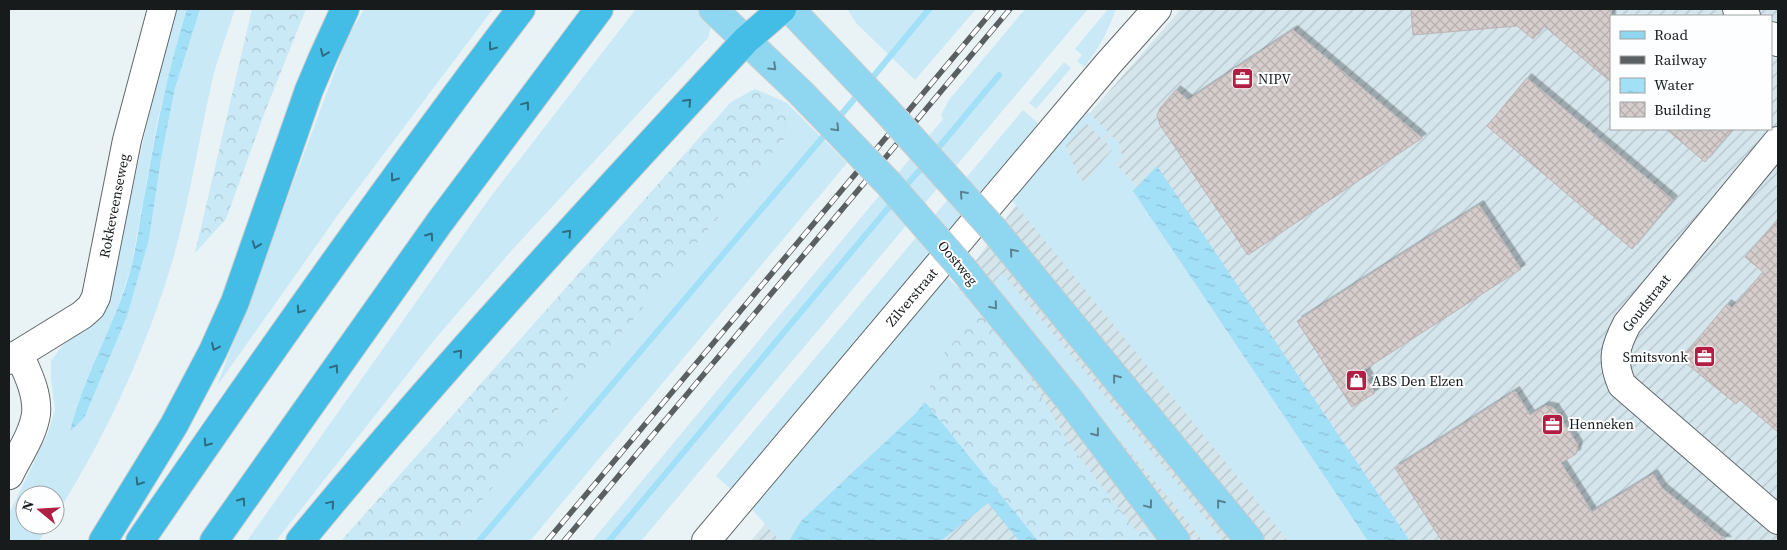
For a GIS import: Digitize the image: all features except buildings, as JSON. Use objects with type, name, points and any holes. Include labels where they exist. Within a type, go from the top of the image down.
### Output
[{"type":"highway","points":[[103,541],[174,425],[203,372],[227,320],[307,98],[345,9]]},
{"type":"highway","points":[[140,541],[386,189],[521,9]]},
{"type":"highway","points":[[214,541],[439,223],[599,9]]},
{"type":"highway","points":[[300,541],[483,326],[746,40],[782,9]]},
{"type":"main road","name":"Oostweg","points":[[713,9],[801,94],[889,184],[963,269],[1068,398],[1176,541]]},
{"type":"main road","points":[[790,9],[916,141],[995,231],[1250,541]]},
{"type":"street","name":"Rokkeveenseweg","points":[[14,357],[82,315],[91,307],[96,297],[127,140],[162,9]]},
{"type":"street","name":"Zilverstraat","points":[[706,541],[1156,9]]},
{"type":"street","name":"Goudstraat","points":[[1778,141],[1627,324],[1618,341],[1614,357],[1616,372],[1622,385],[1778,520]]},
{"type":"street","points":[[9,475],[30,432],[36,415],[31,382],[14,357]]},
{"type":"shaded area","points":[[1181,9],[1778,9],[1778,541],[751,541],[927,329],[1043,167]]},
{"type":"green space","points":[[176,9],[187,9],[158,118],[131,268],[111,326],[76,408],[70,430],[149,239],[161,159],[175,88],[196,18],[200,9],[235,9],[213,77],[184,214],[162,293],[123,392],[108,424],[65,501],[65,485],[23,485],[48,433],[55,409],[51,361],[63,345],[102,316],[112,282],[168,30]]},
{"type":"green space","points":[[252,9],[306,9],[266,109],[226,219],[195,253]]},
{"type":"green space","points":[[364,9],[493,9],[340,212],[217,386],[347,39]]},
{"type":"green space","points":[[636,9],[696,9],[711,27],[708,38],[512,250],[435,339],[276,541],[247,541],[489,199]]},
{"type":"green space","points":[[847,9],[976,9],[915,80],[857,24]]},
{"type":"green space","points":[[1025,9],[1088,9],[641,541],[592,541],[943,119],[941,115],[949,100]]},
{"type":"green space","points":[[1108,9],[1116,9],[1103,40],[1084,67],[1077,61],[1082,55],[1075,49]]},
{"type":"green space","points":[[1064,62],[1071,68],[1036,109],[1029,103]]},
{"type":"green space","points":[[755,89],[787,103],[789,133],[448,541],[341,541],[731,102]]},
{"type":"green space","points":[[787,103],[847,163],[530,541],[448,541],[789,133]]},
{"type":"green space","points":[[1023,110],[1038,123],[1028,138],[732,490],[716,476]]},
{"type":"green space","points":[[1086,110],[1108,132],[1102,139],[1086,123],[1066,146],[1079,178],[1085,182],[1112,150],[1105,141],[1111,135],[1122,146],[1118,150],[1123,155],[1115,164],[1137,186],[1133,191],[1368,541],[1288,541],[1011,199]]},
{"type":"green space","points":[[1002,273],[1223,541],[1203,541],[1087,402],[992,284]]},
{"type":"green space","points":[[945,275],[980,310],[938,361],[925,402],[915,414],[802,520],[789,541],[780,541],[751,508]]},
{"type":"green space","points":[[980,310],[1008,340],[1070,445],[1138,533],[1148,526],[1158,541],[1038,541],[925,402],[938,361]]},
{"type":"green space","points":[[15,502],[15,535],[43,535],[39,541],[9,541],[9,514]]},
{"type":"water","points":[[187,9],[200,9],[175,88],[161,159],[149,239],[127,316],[84,418],[70,431],[83,390],[125,289],[131,268],[159,117]]},
{"type":"water","points":[[1157,166],[1410,541],[1368,541],[1133,191]]},
{"type":"water","points":[[925,402],[1038,541],[1019,541],[988,503],[941,541],[789,541],[802,520],[915,414]]},
{"type":"waterway","points":[[868,83],[929,9]]},
{"type":"waterway","points":[[934,153],[999,75]]},
{"type":"waterway","points":[[836,121],[860,92]]},
{"type":"waterway","points":[[479,541],[828,131]]},
{"type":"waterway","points":[[903,189],[926,163]]},
{"type":"waterway","points":[[609,541],[894,201]]},
{"type":"railway","points":[[547,541],[994,9]]},
{"type":"railway","points":[[564,541],[1010,9]]},
{"type":"place","name":"NIPV","points":[[1242,79]]},
{"type":"place","name":"Smitsvonk","points":[[1704,357]]},
{"type":"place","name":"ABS Den Elzen","points":[[1356,381]]},
{"type":"place","name":"Henneken","points":[[1553,424]]}]
